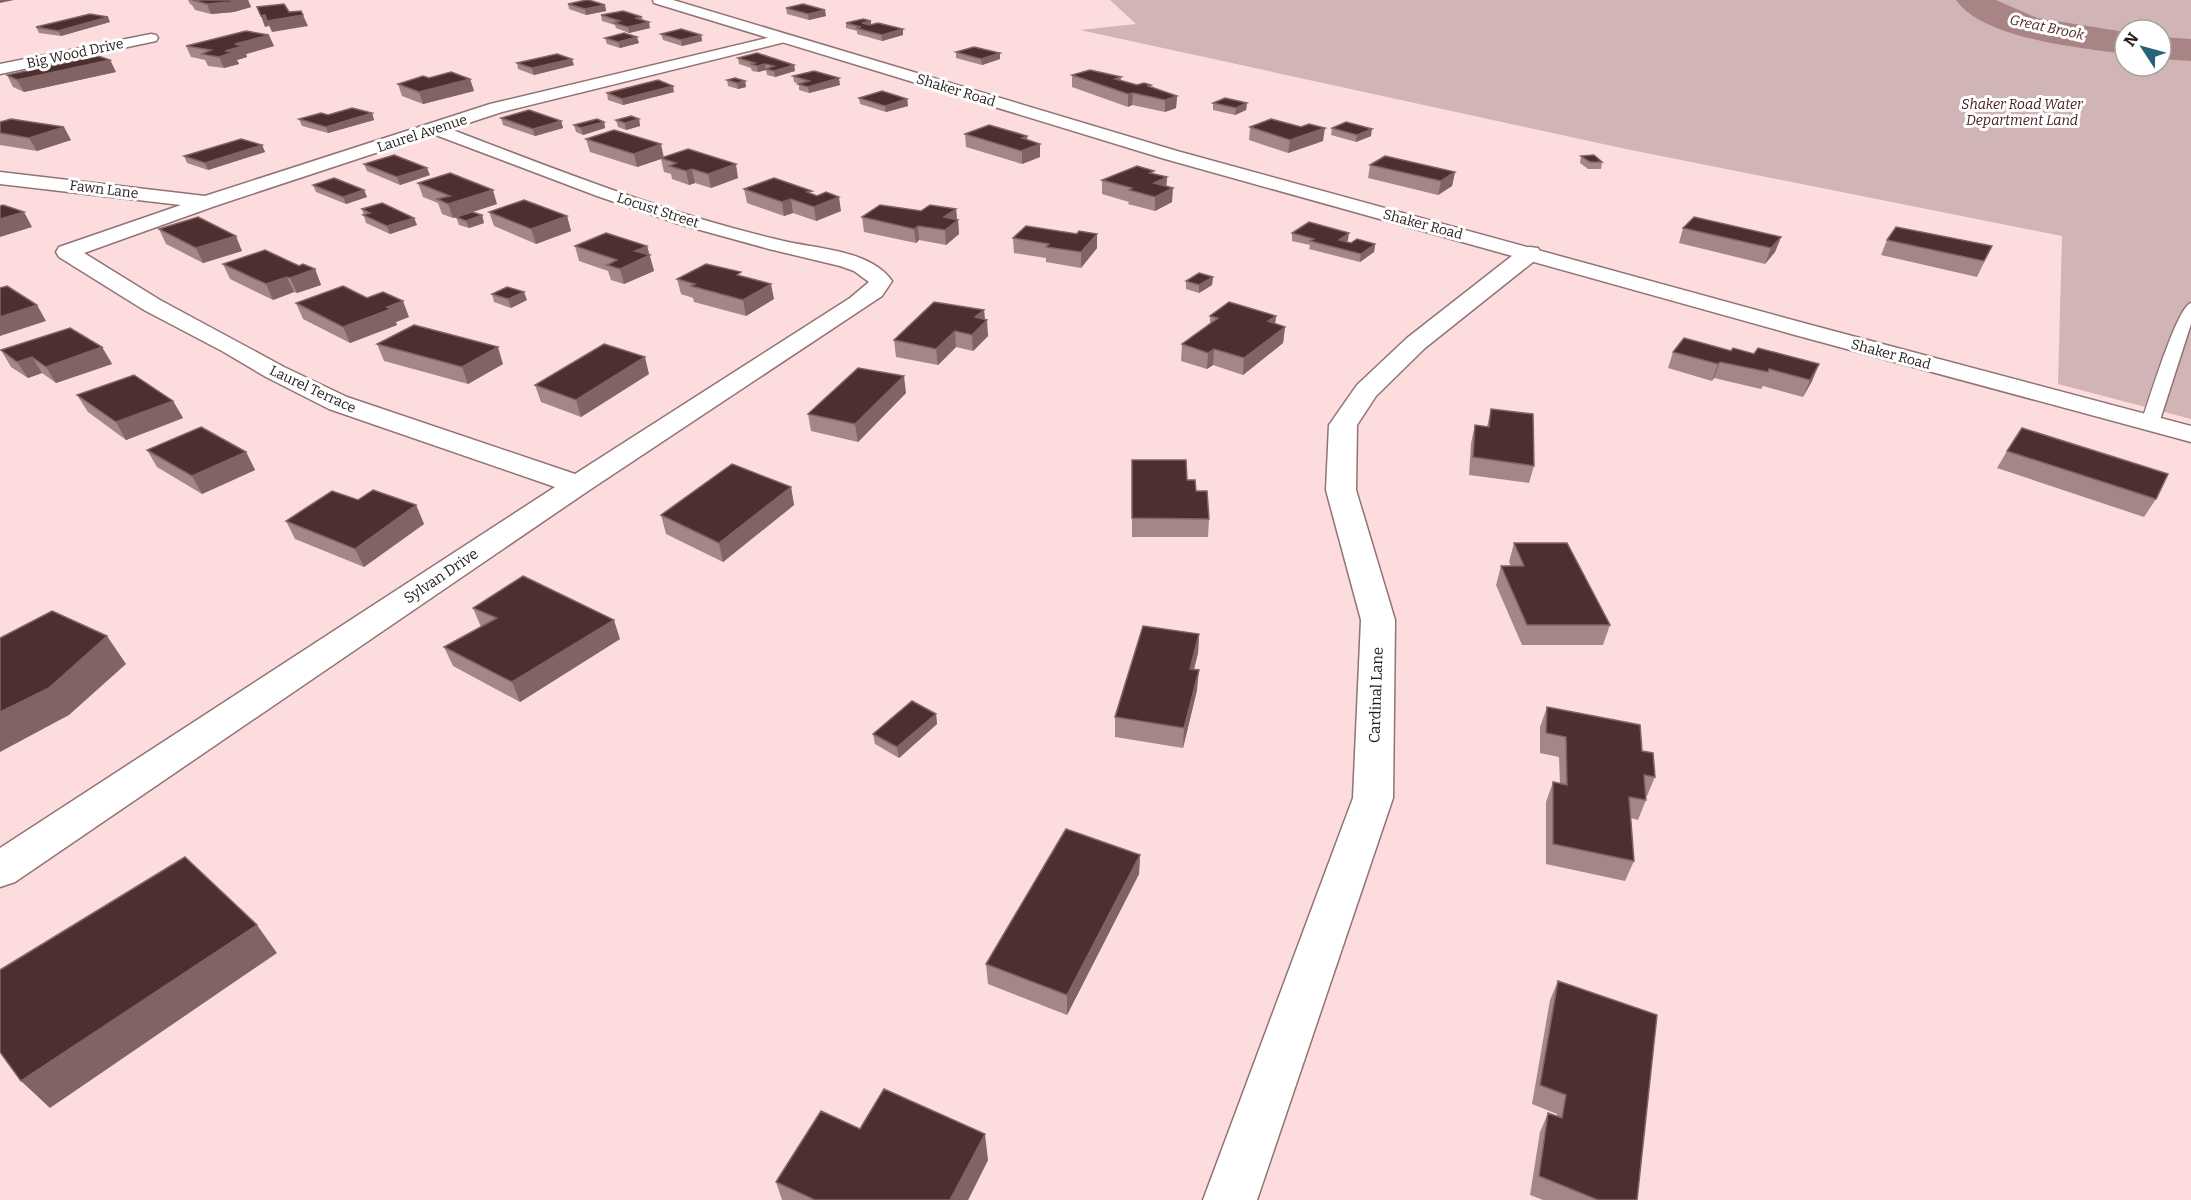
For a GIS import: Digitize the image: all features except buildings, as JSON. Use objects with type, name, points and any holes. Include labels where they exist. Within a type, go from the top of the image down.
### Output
[{"type":"street","name":"Shaker Road","points":[[659,0],[1171,155],[2191,434]]},
{"type":"street","name":"Big Wood Drive","points":[[0,69],[151,38]]},
{"type":"street","name":"Laurel Avenue","points":[[67,252],[208,202],[496,108],[784,38]]},
{"type":"street","name":"Locust Street","points":[[435,129],[638,205],[736,235],[852,263],[875,273],[882,281]]},
{"type":"street","name":"Fawn Lane","points":[[0,178],[208,202]]},
{"type":"street","name":"Laurel Terrace","points":[[67,252],[152,305],[275,372],[338,403],[578,485]]},
{"type":"street","name":"Cardinal Lane","points":[[1230,1200],[1373,798],[1378,620],[1341,490],[1343,425],[1366,391],[1416,343],[1530,253]]},
{"type":"street","name":"Sylvan Drive","points":[[0,870],[578,485],[858,303],[874,291],[882,281]]},
{"type":"lane","points":[[2150,423],[2186,319]]},
{"type":"green space","name":"Shaker Road Water Department Land","points":[[1110,0],[2191,0],[2191,419],[2058,384],[2062,236],[1626,149],[1080,30],[1136,24]]},
{"type":"waterway","name":"Great Brook","points":[[1973,0],[2006,19],[2025,25],[2113,41]]},
{"type":"waterway","name":"Great Brook","points":[[2173,49],[2191,50]]}]
